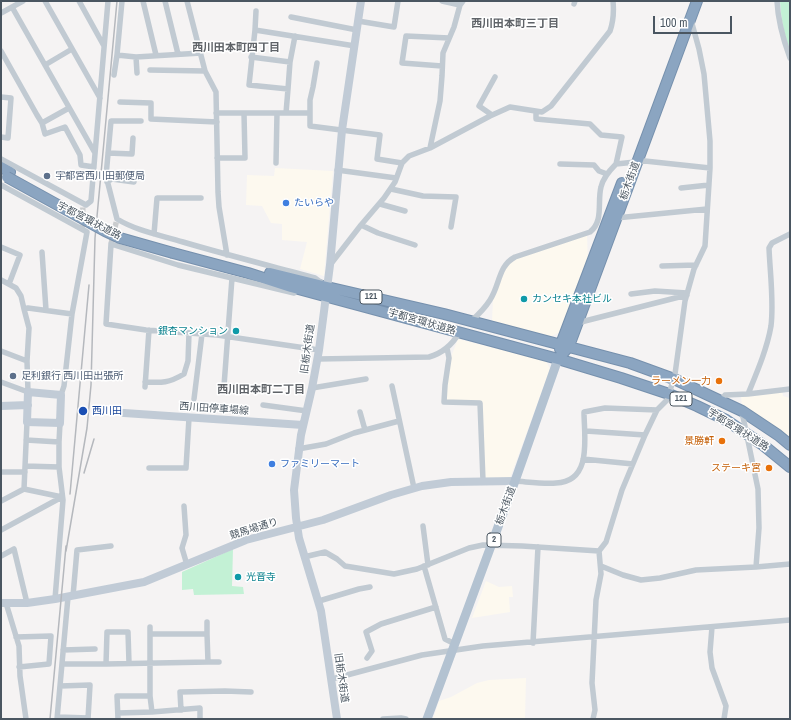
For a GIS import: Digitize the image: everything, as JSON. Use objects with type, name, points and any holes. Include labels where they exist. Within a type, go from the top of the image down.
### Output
[{"type":"highway","name":"栃木街道","points":[[558,359],[577,323],[616,218],[634,161],[690,1]]},
{"type":"highway","name":"栃木街道","points":[[565,345],[634,161],[697,1]]},
{"type":"highway","name":"宇都宮環状道路","points":[[4,175],[122,232],[174,250],[326,291],[459,333],[558,359],[669,394],[720,417],[763,445],[790,467]]},
{"type":"highway","name":"宇都宮環状道路","points":[[326,291],[436,312],[630,363],[674,379],[742,411],[778,435],[790,445]]},
{"type":"main road","name":"栃木街道","points":[[427,719],[492,545],[558,359]]},
{"type":"street","points":[[1,13],[22,1]]},
{"type":"street","points":[[45,1],[100,98]]},
{"type":"street","points":[[79,1],[105,46]]},
{"type":"street","points":[[1,159],[86,205],[91,201],[108,1]]},
{"type":"street","points":[[114,75],[122,1]]},
{"type":"street","points":[[143,1],[156,55]]},
{"type":"street","points":[[165,1],[178,54]]},
{"type":"street","points":[[187,1],[205,71],[214,85],[216,92],[217,158],[220,207],[227,255]]},
{"type":"street","name":"旧栃木街道","points":[[337,719],[332,679],[318,602],[304,557],[297,527],[294,490],[298,449],[318,359],[330,265],[342,130],[361,1]]},
{"type":"street","points":[[358,21],[394,27],[398,1]]},
{"type":"street","points":[[430,148],[440,101],[442,53],[454,28],[462,3],[442,1]]},
{"type":"street","points":[[330,265],[361,224],[380,204],[391,189],[402,163],[409,156],[430,148],[510,107],[542,112],[551,106],[610,31],[614,18],[613,1]]},
{"type":"street","points":[[777,1],[778,17],[782,36],[790,58]]},
{"type":"street","points":[[12,7],[95,153]]},
{"type":"street","points":[[256,11],[249,85],[288,89]]},
{"type":"street","points":[[291,17],[357,30]]},
{"type":"street","points":[[598,551],[606,542],[622,490],[645,435],[657,410],[667,400],[674,379],[687,294],[696,265],[705,246],[710,168],[710,141],[704,74],[699,49],[690,19]]},
{"type":"street","points":[[255,30],[355,46]]},
{"type":"street","points":[[286,113],[290,62],[295,36]]},
{"type":"street","points":[[442,66],[402,63],[406,36],[449,38]]},
{"type":"street","points":[[45,65],[72,49]]},
{"type":"street","points":[[1,51],[42,123],[45,134],[65,127],[80,155],[81,165],[94,167]]},
{"type":"street","points":[[117,55],[136,56],[200,53]]},
{"type":"street","points":[[136,56],[137,72]]},
{"type":"street","points":[[251,57],[290,62]]},
{"type":"street","points":[[317,63],[310,100],[310,126],[380,135],[377,159],[402,163]]},
{"type":"street","points":[[150,70],[205,71]]},
{"type":"street","points":[[492,115],[479,106],[495,77]]},
{"type":"street","points":[[1,97],[11,98],[8,138],[1,137]]},
{"type":"street","points":[[120,102],[151,103],[151,119],[216,122]]},
{"type":"street","points":[[42,123],[69,108]]},
{"type":"street","points":[[471,321],[492,298],[504,267],[509,260],[590,232],[594,229],[597,225],[599,215],[600,190],[607,174],[616,164],[622,137],[601,135],[590,124],[536,119],[536,111]]},
{"type":"street","points":[[216,113],[309,113]]},
{"type":"street","points":[[217,158],[245,158],[244,113]]},
{"type":"street","points":[[276,163],[277,113]]},
{"type":"street","points":[[141,121],[110,120],[106,176],[117,219],[128,226],[154,234],[315,278],[326,291],[310,297],[178,264],[111,244],[106,324],[149,330],[227,336],[319,350]]},
{"type":"street","points":[[108,153],[132,154],[133,138]]},
{"type":"street","points":[[616,164],[634,161],[710,168]]},
{"type":"street","points":[[560,164],[594,164],[599,171],[607,174]]},
{"type":"street","points":[[338,170],[396,178]]},
{"type":"street","points":[[4,175],[87,232],[72,314],[64,386],[61,395],[59,467],[62,497],[55,599]]},
{"type":"street","points":[[107,182],[112,180],[134,182]]},
{"type":"street","points":[[681,188],[709,186]]},
{"type":"street","points":[[391,189],[424,196],[456,197],[451,227]]},
{"type":"street","points":[[154,234],[157,198],[201,198]]},
{"type":"street","points":[[380,204],[405,212]]},
{"type":"street","points":[[616,218],[707,209]]},
{"type":"street","points":[[361,224],[378,233],[415,245]]},
{"type":"street","points":[[748,394],[764,355],[771,326],[769,248],[772,243],[790,234]]},
{"type":"street","points":[[1,247],[20,255],[9,284]]},
{"type":"street","points":[[42,252],[46,310]]},
{"type":"street","points":[[662,266],[696,265]]},
{"type":"street","points":[[232,278],[224,386],[234,386]]},
{"type":"street","points":[[1,280],[16,288],[21,296],[29,328],[27,361],[28,405],[24,489]]},
{"type":"street","points":[[631,294],[655,290],[687,294]]},
{"type":"street","points":[[577,323],[687,294]]},
{"type":"street","points":[[24,309],[28,308],[72,314]]},
{"type":"street","points":[[149,330],[145,385],[175,380],[184,374],[188,361],[189,333]]},
{"type":"street","points":[[318,359],[424,358],[440,353],[447,348],[459,333]]},
{"type":"street","points":[[194,399],[202,334]]},
{"type":"street","points":[[447,348],[449,358],[444,385],[444,402],[480,403],[483,481]]},
{"type":"street","points":[[1,351],[27,361]]},
{"type":"street","points":[[312,388],[366,379]]},
{"type":"street","points":[[1,382],[28,392],[61,395]]},
{"type":"street","points":[[392,386],[414,488]]},
{"type":"street","points":[[721,401],[725,395],[790,389]]},
{"type":"street","points":[[1,406],[28,405]]},
{"type":"street","points":[[263,406],[307,411]]},
{"type":"street","points":[[515,481],[558,483],[572,479],[580,470],[585,454],[586,431],[584,412],[604,408],[657,410]]},
{"type":"street","points":[[742,411],[758,489],[759,528],[756,567]]},
{"type":"street","points":[[360,412],[364,430]]},
{"type":"street","name":"西川田停車場線","points":[[124,413],[303,425]]},
{"type":"street","points":[[149,468],[186,468],[189,418]]},
{"type":"street","points":[[298,449],[326,444],[364,430],[399,421]]},
{"type":"street","points":[[27,422],[60,423]]},
{"type":"street","points":[[586,431],[645,435]]},
{"type":"street","points":[[26,440],[59,442]]},
{"type":"street","points":[[583,459],[633,464]]},
{"type":"street","points":[[1,472],[59,467]]},
{"type":"street","name":"競馬場通り","points":[[4,603],[27,603],[70,597],[144,582],[246,540],[323,520],[414,488],[451,482],[515,481]]},
{"type":"street","points":[[1,501],[24,489],[62,497]]},
{"type":"street","points":[[1,530],[62,497]]},
{"type":"street","points":[[184,506],[186,535],[182,548],[187,565]]},
{"type":"street","points":[[423,526],[426,565],[436,607],[445,639],[454,647]]},
{"type":"street","points":[[304,557],[325,552],[345,566],[394,574],[426,565],[469,548],[483,545],[598,551]]},
{"type":"street","points":[[60,686],[90,685],[88,718],[58,718],[60,686],[63,650],[70,597],[77,550],[111,546]]},
{"type":"street","points":[[533,643],[538,547]]},
{"type":"street","points":[[1,556],[14,549],[27,603]]},
{"type":"street","points":[[593,719],[595,710],[592,683],[596,600],[601,566],[598,551]]},
{"type":"street","points":[[601,566],[641,580],[660,578],[696,570],[790,564]]},
{"type":"street","points":[[318,602],[370,587]]},
{"type":"street","points":[[4,603],[19,646],[26,719]]},
{"type":"street","points":[[367,658],[372,651],[366,632],[380,624],[436,607]]},
{"type":"street","points":[[332,679],[422,654],[454,647],[533,643],[790,620]]},
{"type":"street","points":[[206,622],[208,662]]},
{"type":"street","points":[[150,627],[149,663],[152,712]]},
{"type":"street","points":[[712,627],[710,652],[712,668],[726,706],[724,719]]},
{"type":"street","points":[[106,664],[107,632],[128,632],[129,663]]},
{"type":"street","points":[[150,634],[207,634]]},
{"type":"street","points":[[16,637],[51,636],[49,664],[20,667]]},
{"type":"street","points":[[63,650],[95,649]]},
{"type":"street","points":[[62,664],[219,662]]},
{"type":"street","points":[[181,710],[180,692],[251,692]]},
{"type":"street","points":[[150,696],[117,696],[118,716],[200,708],[200,719]]},
{"type":"street","points":[[383,719],[406,719]]},
{"type":"shaded area","points":[[275,168],[333,171],[324,276],[300,269],[307,242],[282,240],[282,224],[271,223],[262,206],[246,205],[247,175],[274,176]]},
{"type":"shaded area","points":[[587,235],[588,262],[560,332],[550,337],[492,321],[493,299],[506,266],[517,258]]},
{"type":"shaded area","points":[[458,339],[546,361],[550,369],[510,478],[484,478],[482,402],[447,401],[446,384],[449,362]]},
{"type":"shaded area","points":[[782,391],[783,396],[790,398],[790,438],[742,405],[741,397]]},
{"type":"shaded area","points":[[486,581],[499,587],[512,586],[513,597],[509,597],[510,612],[472,618]]},
{"type":"shaded area","points":[[526,678],[525,719],[433,719],[439,701],[451,697],[477,683],[489,680]]},
{"type":"green space","points":[[780,1],[790,1],[790,51],[783,26]]},
{"type":"green space","points":[[233,549],[232,586],[243,587],[244,594],[194,595],[193,589],[182,590],[182,572]]},
{"type":"tunnel","points":[[82,230],[83,204]]},
{"type":"tunnel","points":[[111,244],[117,219]]},
{"type":"railway","points":[[66,551],[87,428],[91,385],[95,238],[117,1]]},
{"type":"railway","points":[[70,494],[89,285]]},
{"type":"railway","points":[[84,473],[94,439]]},
{"type":"railway","points":[[50,719],[66,546]]},
{"type":"place","name":"宇都宮西川田郵便局","points":[[47,176]]},
{"type":"place","name":"たいらや","points":[[286,203]]},
{"type":"place","name":"カンセキ本社ビル","points":[[524,299]]},
{"type":"place","name":"銀杏マンション","points":[[236,331]]},
{"type":"place","name":"足利銀行 西川田出張所","points":[[13,376]]},
{"type":"place","name":"ラーメン一力","points":[[719,381]]},
{"type":"place","name":"西川田","points":[[83,411]]},
{"type":"place","name":"景勝軒","points":[[722,441]]},
{"type":"place","name":"ファミリーマート","points":[[272,464]]},
{"type":"place","name":"ステーキ宮","points":[[769,468]]},
{"type":"place","name":"光音寺","points":[[238,577]]},
{"type":"district","name":"西川田本町三丁目","points":[[515,24]]},
{"type":"district","name":"西川田本町四丁目","points":[[236,48]]},
{"type":"district","name":"西川田本町二丁目","points":[[261,390]]}]
